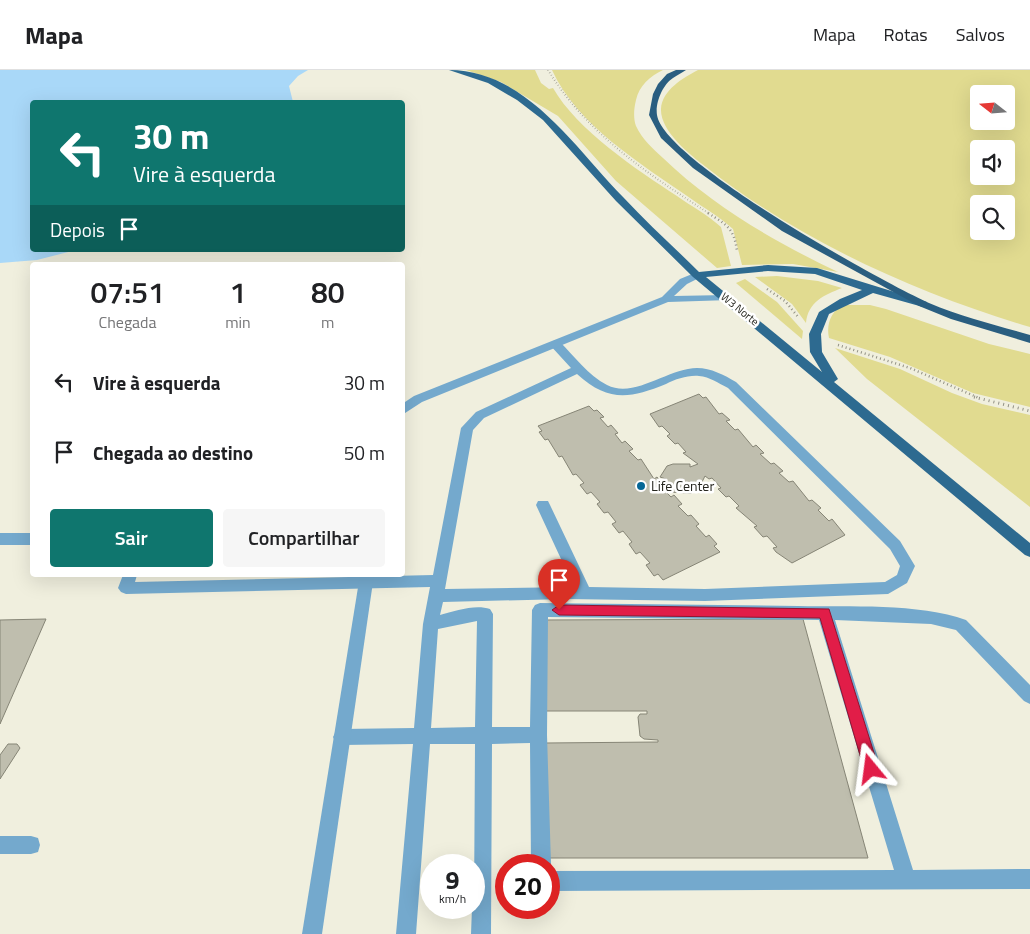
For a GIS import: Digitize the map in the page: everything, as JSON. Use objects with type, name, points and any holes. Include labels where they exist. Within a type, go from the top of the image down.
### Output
[{"type":"highway","points":[[682,70],[670,76],[662,84],[657,94],[653,115],[664,136],[675,148],[715,180],[785,228],[923,304],[955,317],[1030,339]]},
{"type":"main road","name":"W3 Norte","points":[[453,70],[490,81],[520,98],[546,118],[619,199],[697,275],[843,394],[1030,551]]},
{"type":"main road","points":[[697,275],[768,268],[790,268],[817,272],[923,304]]},
{"type":"main road","points":[[843,394],[816,352],[815,334],[824,312],[844,301],[872,290]]},
{"type":"street","points":[[666,299],[675,287],[686,279],[697,275]]},
{"type":"street","points":[[405,409],[418,398],[666,299],[726,298]]},
{"type":"street","points":[[128,581],[366,580],[438,588],[586,594],[706,595],[888,588],[902,579],[908,566],[895,545],[732,385],[720,376],[702,372],[685,372],[628,392],[611,391],[597,383],[555,344]]},
{"type":"street","points":[[406,934],[420,736],[431,624],[467,428],[480,415],[580,368]]},
{"type":"street","points":[[543,505],[586,594]]},
{"type":"street","points":[[0,539],[30,539]]},
{"type":"street","points":[[312,934],[366,580]]},
{"type":"street","points":[[540,854],[538,735],[540,610],[825,613],[931,618],[961,625],[1030,696]]},
{"type":"street","points":[[825,613],[877,788],[907,880]]},
{"type":"street","points":[[431,624],[462,616],[485,614],[481,934]]},
{"type":"street","points":[[342,737],[538,735]]},
{"type":"street","points":[[0,845],[30,846]]},
{"type":"street","points":[[560,881],[1030,880]]},
{"type":"shaded area","points":[[466,70],[535,70],[541,83],[549,89],[553,88],[564,104],[592,134],[644,174],[721,227],[731,266],[717,268],[616,181],[558,116],[501,82]]},
{"type":"shaded area","points":[[552,70],[663,70],[650,78],[642,86],[635,103],[634,116],[636,126],[648,144],[683,176],[724,208],[768,236],[838,272],[793,264],[742,265],[733,229],[612,142],[577,108],[563,90]]},
{"type":"shaded area","points":[[698,70],[1030,70],[1030,327],[945,298],[860,262],[819,241],[742,193],[692,156],[677,142],[665,126],[661,109],[662,102],[669,90]]},
{"type":"shaded area","points":[[777,276],[818,281],[842,288],[818,300],[810,310],[806,323],[792,304],[755,277]]},
{"type":"shaded area","points":[[745,279],[777,302],[803,331],[802,339],[736,283]]},
{"type":"shaded area","points":[[844,305],[870,305],[886,309],[989,344],[1030,354],[1030,407],[973,393],[890,357],[829,338],[830,318],[836,310]]},
{"type":"shaded area","points":[[835,348],[900,369],[952,393],[982,404],[1030,415],[1030,507],[867,379]]},
{"type":"water","points":[[0,70],[308,70],[298,76],[289,86],[292,100],[30,100],[30,252],[68,252],[37,260],[0,263]]},
{"type":"building","name":"Life Center","points":[[699,394],[703,398],[706,397],[719,414],[722,413],[730,420],[726,421],[735,430],[738,429],[753,447],[756,445],[764,453],[760,454],[771,464],[774,463],[783,471],[779,473],[789,482],[793,481],[809,501],[812,500],[821,508],[818,510],[829,521],[832,519],[845,535],[792,563],[776,552],[773,548],[777,547],[767,536],[763,537],[754,527],[757,526],[736,508],[739,506],[718,489],[721,488],[712,478],[709,479],[705,476],[698,490],[691,493],[666,492],[671,497],[674,495],[682,504],[678,506],[688,516],[691,515],[699,524],[696,526],[706,537],[709,535],[717,544],[714,546],[720,552],[663,580],[658,574],[654,576],[646,565],[650,563],[640,552],[636,554],[629,544],[632,542],[623,531],[619,533],[612,524],[616,522],[608,512],[604,513],[597,504],[600,502],[591,492],[587,494],[580,485],[584,483],[576,474],[573,475],[562,456],[559,457],[548,439],[545,440],[539,432],[542,431],[538,426],[589,406],[594,411],[597,410],[604,417],[600,418],[608,427],[611,425],[618,433],[615,434],[622,443],[625,441],[633,449],[629,451],[638,460],[641,459],[654,479],[657,477],[660,481],[666,479],[660,477],[667,466],[690,464],[690,467],[698,464],[683,453],[686,452],[678,443],[675,444],[667,436],[670,434],[662,426],[659,427],[650,414]]},
{"type":"building","points":[[46,619],[0,724],[0,620]]},
{"type":"building","points":[[803,619],[868,858],[560,858],[560,854],[549,854],[545,743],[658,742],[658,740],[644,739],[640,736],[638,717],[640,714],[647,714],[647,711],[544,711],[541,620]]},
{"type":"building","points":[[8,744],[17,744],[20,748],[0,779],[0,755]]},
{"type":"place","name":"Life Center","points":[[641,486]]},
{"type":"route","points":[[559,610],[825,613],[871,769]]}]
